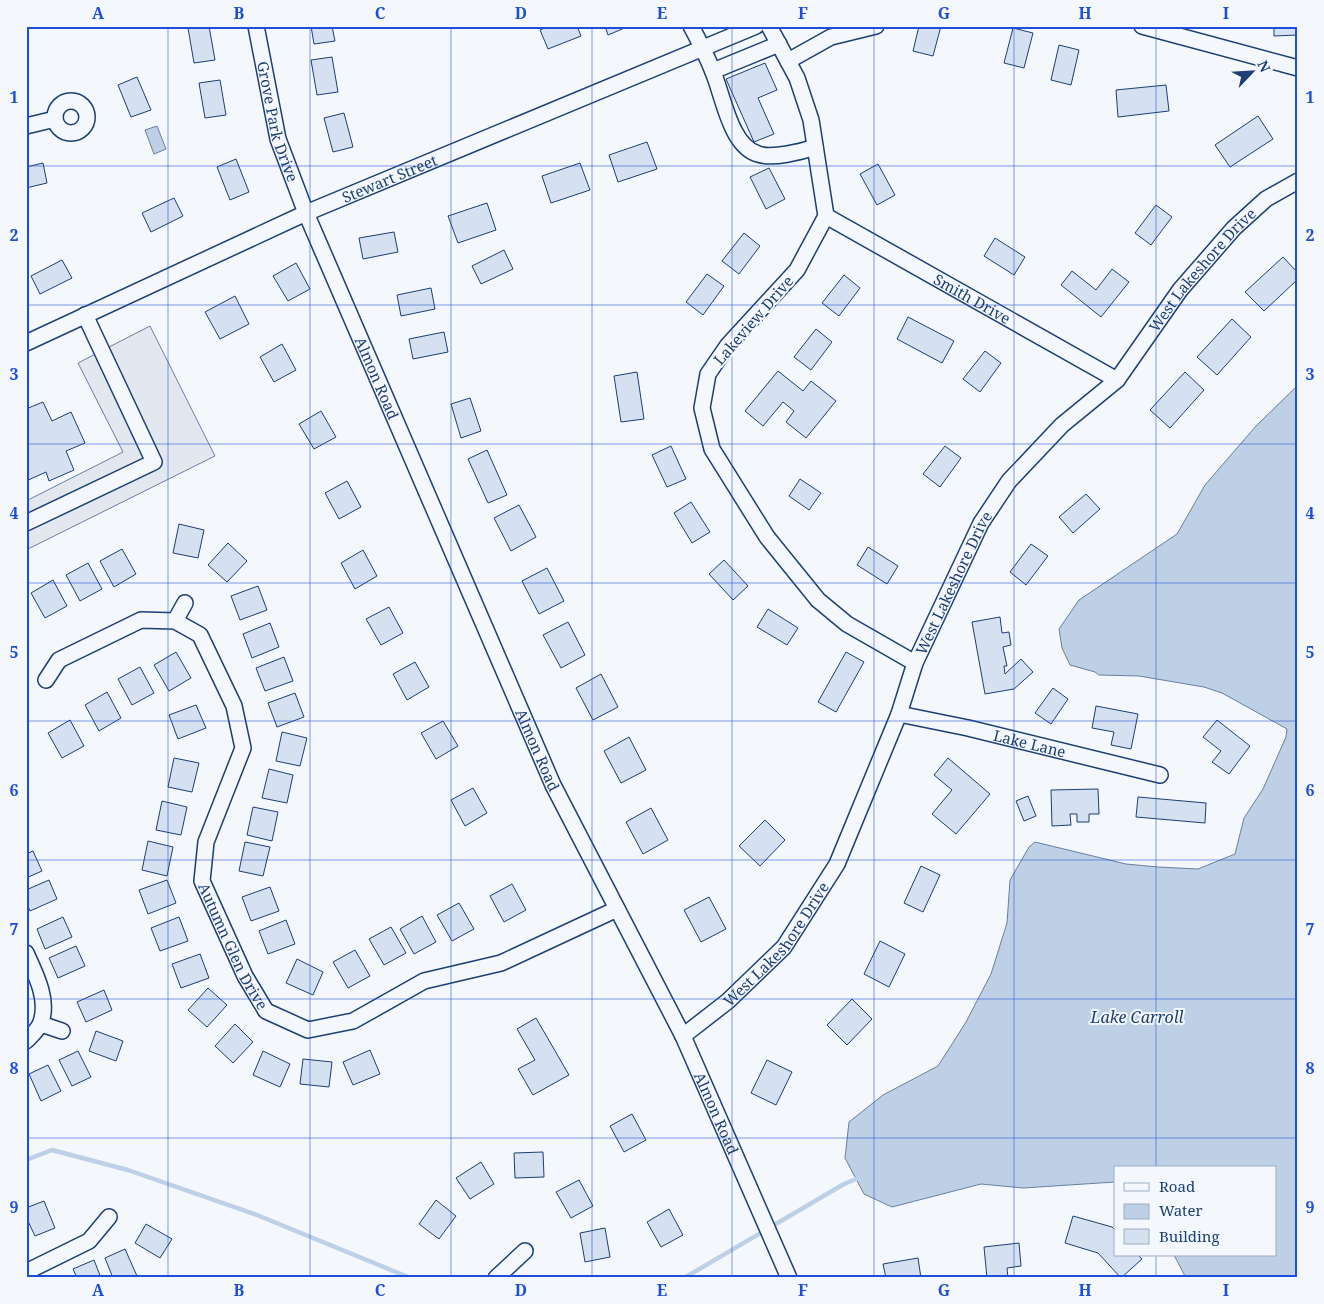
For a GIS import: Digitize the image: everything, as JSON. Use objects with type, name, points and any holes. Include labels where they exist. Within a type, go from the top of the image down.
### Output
[{"type":"street","name":"Grove Park Drive","points":[[256,26],[278,138],[306,213]]},
{"type":"street","points":[[691,26],[713,71],[738,137],[748,148],[758,154],[771,155],[799,153],[815,147]]},
{"type":"street","name":"Stewart Street","points":[[26,343],[306,213],[756,26]]},
{"type":"street","points":[[769,26],[797,78],[811,120],[826,216]]},
{"type":"street","points":[[788,61],[831,37],[876,26]]},
{"type":"street","points":[[1142,26],[1298,68]]},
{"type":"street","points":[[713,71],[779,44]]},
{"type":"street","points":[[26,126],[55,119]]},
{"type":"street","name":"West Lakeshore Drive","points":[[683,1036],[728,1001],[784,947],[837,864],[899,714],[915,663],[981,523],[1009,480],[1062,425],[1117,380],[1180,290],[1234,228],[1266,200],[1298,181]]},
{"type":"street","name":"Almon Road","points":[[306,213],[553,785],[683,1036],[788,1278]]},
{"type":"street","name":"Smith Drive","points":[[826,216],[1117,380]]},
{"type":"street","name":"Lakeview Drive","points":[[826,216],[797,270],[728,345],[708,374],[702,408],[712,449],[767,537],[818,600],[846,624],[915,663]]},
{"type":"street","points":[[26,523],[154,462],[85,315]]},
{"type":"street","points":[[175,621],[186,603]]},
{"type":"street","name":"Autumn Glen Drive","points":[[46,680],[59,660],[141,620],[175,621],[200,635],[234,706],[244,748],[206,842],[202,881],[245,976],[266,1011],[308,1030],[353,1021],[424,982],[500,962],[617,909]]},
{"type":"street","name":"Lake Lane","points":[[899,714],[968,728],[1160,775]]},
{"type":"street","points":[[26,953],[40,984],[43,1006],[41,1024],[26,1041]]},
{"type":"street","points":[[41,1024],[62,1031]]},
{"type":"street","points":[[26,1272],[89,1241],[109,1217]]},
{"type":"street","points":[[496,1278],[525,1251]]},
{"type":"shaded area","points":[[150,326],[215,456],[26,550],[26,501],[123,452],[78,363]]},
{"type":"water","points":[[157,126],[166,149],[154,154],[145,130]]},
{"type":"water","name":"Lake Carroll","points":[[1298,385],[1298,1278],[1186,1278],[1175,1256],[1276,1256],[1276,1166],[1114,1166],[1114,1182],[1023,1188],[981,1184],[892,1207],[864,1194],[845,1158],[849,1122],[883,1095],[938,1066],[966,1022],[991,974],[1007,923],[1010,880],[1029,847],[1035,842],[1126,864],[1198,869],[1235,854],[1244,818],[1263,789],[1286,737],[1287,729],[1222,693],[1204,687],[1139,676],[1099,675],[1095,672],[1070,665],[1062,648],[1059,629],[1079,600],[1177,534],[1205,485],[1256,426]]},
{"type":"building","points":[[209,26],[215,60],[194,63],[188,28]]},
{"type":"building","points":[[311,26],[332,26],[335,41],[314,44]]},
{"type":"building","points":[[549,26],[577,26],[581,36],[548,49],[540,30]]},
{"type":"building","points":[[605,26],[627,26],[627,27],[608,35]]},
{"type":"building","points":[[919,26],[941,26],[933,56],[913,51]]},
{"type":"building","points":[[1274,26],[1298,26],[1298,35],[1274,36]]},
{"type":"building","points":[[1013,28],[1033,33],[1024,68],[1004,63]]},
{"type":"building","points":[[1059,45],[1079,50],[1071,85],[1051,80]]},
{"type":"building","points":[[332,57],[338,92],[317,95],[311,60]]},
{"type":"building","points":[[765,63],[777,90],[758,98],[774,134],[754,142],[726,79]]},
{"type":"building","points":[[137,77],[151,110],[131,117],[118,85]]},
{"type":"building","points":[[220,80],[226,115],[205,118],[199,83]]},
{"type":"building","points":[[1166,85],[1169,111],[1118,117],[1116,90]]},
{"type":"building","points":[[344,113],[353,147],[333,152],[324,118]]},
{"type":"building","points":[[1258,116],[1273,139],[1230,167],[1215,145]]},
{"type":"building","points":[[647,142],[657,169],[618,182],[609,155]]},
{"type":"building","points":[[236,159],[249,192],[230,200],[217,167]]},
{"type":"building","points":[[43,163],[47,183],[26,188],[26,167]]},
{"type":"building","points":[[580,163],[590,190],[551,203],[542,176]]},
{"type":"building","points":[[878,164],[895,195],[877,205],[860,174]]},
{"type":"building","points":[[769,168],[785,199],[766,209],[750,177]]},
{"type":"building","points":[[174,198],[183,216],[151,232],[142,213]]},
{"type":"building","points":[[487,203],[496,230],[458,243],[448,216]]},
{"type":"building","points":[[1156,205],[1172,217],[1151,245],[1135,233]]},
{"type":"building","points":[[394,232],[398,252],[363,259],[359,238]]},
{"type":"building","points":[[744,233],[760,246],[739,274],[722,261]]},
{"type":"building","points":[[995,238],[1025,257],[1014,275],[984,256]]},
{"type":"building","points":[[504,250],[513,269],[481,284],[472,266]]},
{"type":"building","points":[[1283,257],[1298,273],[1298,279],[1264,311],[1245,292]]},
{"type":"building","points":[[62,260],[72,278],[40,294],[31,276]]},
{"type":"building","points":[[296,263],[310,289],[288,301],[273,276]]},
{"type":"building","points":[[1112,269],[1129,282],[1101,317],[1061,285],[1072,271],[1096,290]]},
{"type":"building","points":[[707,274],[724,286],[703,315],[686,302]]},
{"type":"building","points":[[844,275],[860,288],[839,316],[822,303]]},
{"type":"building","points":[[431,288],[435,309],[401,316],[397,295]]},
{"type":"building","points":[[235,296],[249,324],[220,339],[205,312]]},
{"type":"building","points":[[908,317],[954,341],[942,363],[897,339]]},
{"type":"building","points":[[1232,319],[1251,337],[1217,375],[1197,357]]},
{"type":"building","points":[[816,329],[832,342],[811,370],[794,357]]},
{"type":"building","points":[[444,332],[448,352],[413,359],[409,339]]},
{"type":"building","points":[[282,344],[296,370],[274,382],[260,357]]},
{"type":"building","points":[[985,351],[1001,363],[980,392],[963,379]]},
{"type":"building","points":[[778,371],[803,391],[811,381],[836,401],[806,438],[786,422],[794,411],[783,402],[763,426],[745,411]]},
{"type":"building","points":[[637,372],[644,419],[621,422],[614,376]]},
{"type":"building","points":[[1185,372],[1204,390],[1170,428],[1150,410]]},
{"type":"building","points":[[470,398],[481,431],[461,438],[451,404]]},
{"type":"building","points":[[43,402],[52,421],[71,412],[85,443],[66,451],[74,470],[49,481],[46,472],[26,481],[26,409]]},
{"type":"building","points":[[321,411],[336,437],[314,449],[299,424]]},
{"type":"building","points":[[671,446],[686,479],[667,487],[652,455]]},
{"type":"building","points":[[945,446],[961,458],[940,487],[923,474]]},
{"type":"building","points":[[487,450],[507,495],[488,503],[468,459]]},
{"type":"building","points":[[800,479],[821,493],[809,510],[789,496]]},
{"type":"building","points":[[347,481],[361,507],[339,519],[325,493]]},
{"type":"building","points":[[1086,494],[1100,509],[1073,533],[1059,517]]},
{"type":"building","points":[[691,502],[710,532],[692,543],[674,513]]},
{"type":"building","points":[[519,505],[536,537],[511,551],[494,518]]},
{"type":"building","points":[[179,524],[204,530],[198,558],[173,553]]},
{"type":"building","points":[[228,543],[247,561],[227,582],[208,565]]},
{"type":"building","points":[[1031,544],[1048,556],[1026,585],[1010,572]]},
{"type":"building","points":[[868,547],[898,566],[887,584],[857,565]]},
{"type":"building","points":[[122,549],[136,574],[114,587],[100,561]]},
{"type":"building","points":[[363,550],[377,576],[355,589],[341,563]]},
{"type":"building","points":[[724,560],[748,586],[733,600],[709,574]]},
{"type":"building","points":[[88,563],[102,589],[80,601],[66,575]]},
{"type":"building","points":[[547,568],[564,601],[539,614],[522,581]]},
{"type":"building","points":[[53,580],[67,606],[45,618],[31,593]]},
{"type":"building","points":[[258,586],[267,610],[240,620],[231,596]]},
{"type":"building","points":[[389,607],[403,633],[381,645],[366,619]]},
{"type":"building","points":[[768,609],[798,628],[787,645],[757,627]]},
{"type":"building","points":[[1000,617],[1002,633],[1009,632],[1011,645],[1003,647],[1007,666],[1004,666],[1005,674],[1021,659],[1033,672],[1014,689],[985,694],[972,622]]},
{"type":"building","points":[[568,622],[585,655],[561,668],[543,635]]},
{"type":"building","points":[[270,623],[279,647],[252,658],[243,634]]},
{"type":"building","points":[[176,652],[191,678],[169,691],[154,665]]},
{"type":"building","points":[[846,652],[864,662],[836,712],[818,702]]},
{"type":"building","points":[[284,657],[293,681],[265,691],[256,668]]},
{"type":"building","points":[[415,662],[429,687],[407,700],[393,674]]},
{"type":"building","points":[[140,667],[154,693],[132,705],[118,679]]},
{"type":"building","points":[[601,674],[618,707],[593,720],[576,688]]},
{"type":"building","points":[[1053,688],[1068,699],[1051,724],[1035,713]]},
{"type":"building","points":[[107,692],[121,718],[99,731],[85,705]]},
{"type":"building","points":[[295,693],[304,717],[277,727],[268,703]]},
{"type":"building","points":[[196,705],[206,728],[178,739],[169,715]]},
{"type":"building","points":[[1096,706],[1138,714],[1131,749],[1111,745],[1114,732],[1092,728]]},
{"type":"building","points":[[70,720],[84,746],[62,758],[48,733]]},
{"type":"building","points":[[1217,720],[1250,746],[1229,774],[1212,762],[1221,751],[1203,737]]},
{"type":"building","points":[[443,721],[458,746],[436,759],[421,733]]},
{"type":"building","points":[[282,732],[307,738],[300,766],[276,761]]},
{"type":"building","points":[[629,737],[646,770],[621,783],[604,751]]},
{"type":"building","points":[[174,758],[199,763],[192,792],[168,787]]},
{"type":"building","points":[[948,758],[990,794],[956,834],[932,814],[952,790],[934,775]]},
{"type":"building","points":[[269,769],[293,775],[287,803],[262,798]]},
{"type":"building","points":[[473,788],[487,813],[465,826],[451,800]]},
{"type":"building","points":[[1098,789],[1099,814],[1089,814],[1089,822],[1077,822],[1077,814],[1070,814],[1071,825],[1052,826],[1051,790]]},
{"type":"building","points":[[1028,796],[1036,816],[1024,821],[1016,801]]},
{"type":"building","points":[[1138,797],[1206,803],[1205,823],[1136,817]]},
{"type":"building","points":[[162,801],[187,807],[181,835],[156,830]]},
{"type":"building","points":[[253,807],[278,812],[272,841],[247,835]]},
{"type":"building","points":[[651,808],[668,840],[643,854],[626,822]]},
{"type":"building","points":[[765,820],[785,840],[760,866],[739,846]]},
{"type":"building","points":[[148,841],[173,847],[167,876],[142,870]]},
{"type":"building","points":[[245,842],[270,847],[263,876],[239,871]]},
{"type":"building","points":[[33,851],[42,871],[26,878],[26,854]]},
{"type":"building","points":[[921,866],[940,875],[923,912],[904,903]]},
{"type":"building","points":[[49,880],[57,899],[30,911],[26,902],[26,890]]},
{"type":"building","points":[[167,880],[176,903],[148,914],[139,890]]},
{"type":"building","points":[[512,884],[526,910],[504,922],[490,896]]},
{"type":"building","points":[[270,887],[279,911],[251,921],[242,897]]},
{"type":"building","points":[[709,897],[726,929],[701,942],[684,910]]},
{"type":"building","points":[[459,903],[474,929],[452,941],[437,915]]},
{"type":"building","points":[[422,916],[436,942],[414,954],[400,929]]},
{"type":"building","points":[[63,917],[72,937],[45,949],[37,929]]},
{"type":"building","points":[[179,917],[188,941],[160,951],[151,928]]},
{"type":"building","points":[[286,920],[295,944],[268,954],[259,931]]},
{"type":"building","points":[[391,927],[406,953],[384,965],[369,939]]},
{"type":"building","points":[[880,941],[905,954],[889,987],[864,974]]},
{"type":"building","points":[[76,946],[85,966],[58,978],[49,958]]},
{"type":"building","points":[[355,950],[370,976],[348,988],[333,962]]},
{"type":"building","points":[[200,954],[209,978],[181,988],[172,964]]},
{"type":"building","points":[[297,959],[323,972],[313,995],[286,983]]},
{"type":"building","points":[[208,988],[227,1005],[207,1027],[188,1010]]},
{"type":"building","points":[[104,990],[112,1010],[86,1022],[77,1002]]},
{"type":"building","points":[[852,999],[872,1019],[847,1045],[827,1025]]},
{"type":"building","points":[[536,1018],[569,1075],[533,1095],[518,1069],[535,1060],[517,1029]]},
{"type":"building","points":[[235,1024],[253,1042],[233,1063],[215,1046]]},
{"type":"building","points":[[96,1031],[123,1041],[116,1061],[89,1051]]},
{"type":"building","points":[[370,1050],[380,1074],[353,1085],[343,1062]]},
{"type":"building","points":[[78,1051],[91,1077],[72,1086],[59,1060]]},
{"type":"building","points":[[263,1051],[290,1064],[280,1087],[253,1075]]},
{"type":"building","points":[[303,1059],[332,1062],[329,1087],[300,1084]]},
{"type":"building","points":[[767,1060],[792,1072],[776,1105],[751,1093]]},
{"type":"building","points":[[48,1065],[61,1091],[41,1101],[29,1074]]},
{"type":"building","points":[[632,1114],[646,1140],[624,1152],[610,1126]]},
{"type":"building","points":[[543,1152],[544,1177],[515,1178],[514,1153]]},
{"type":"building","points":[[481,1162],[494,1184],[470,1199],[456,1178]]},
{"type":"building","points":[[579,1180],[593,1206],[571,1218],[556,1192]]},
{"type":"building","points":[[436,1200],[456,1216],[439,1239],[419,1224]]},
{"type":"building","points":[[44,1201],[55,1228],[35,1236],[26,1217],[26,1208]]},
{"type":"building","points":[[669,1209],[683,1235],[661,1247],[647,1222]]},
{"type":"building","points":[[1073,1216],[1112,1227],[1114,1229],[1114,1256],[1139,1256],[1142,1259],[1121,1278],[1098,1253],[1065,1243]]},
{"type":"building","points":[[146,1224],[172,1239],[160,1258],[135,1243]]},
{"type":"building","points":[[605,1228],[610,1257],[585,1262],[580,1233]]},
{"type":"building","points":[[1019,1243],[1021,1266],[1007,1268],[1008,1278],[987,1278],[984,1247]]},
{"type":"building","points":[[125,1249],[137,1276],[113,1278],[105,1258]]},
{"type":"building","points":[[918,1258],[921,1278],[886,1278],[883,1264]]},
{"type":"building","points":[[94,1260],[101,1278],[77,1278],[73,1269]]},
{"type":"waterway","points":[[26,1160],[52,1150],[128,1170],[257,1215],[408,1277],[470,1278]]},
{"type":"waterway","points":[[684,1278],[844,1184],[861,1177]]}]
